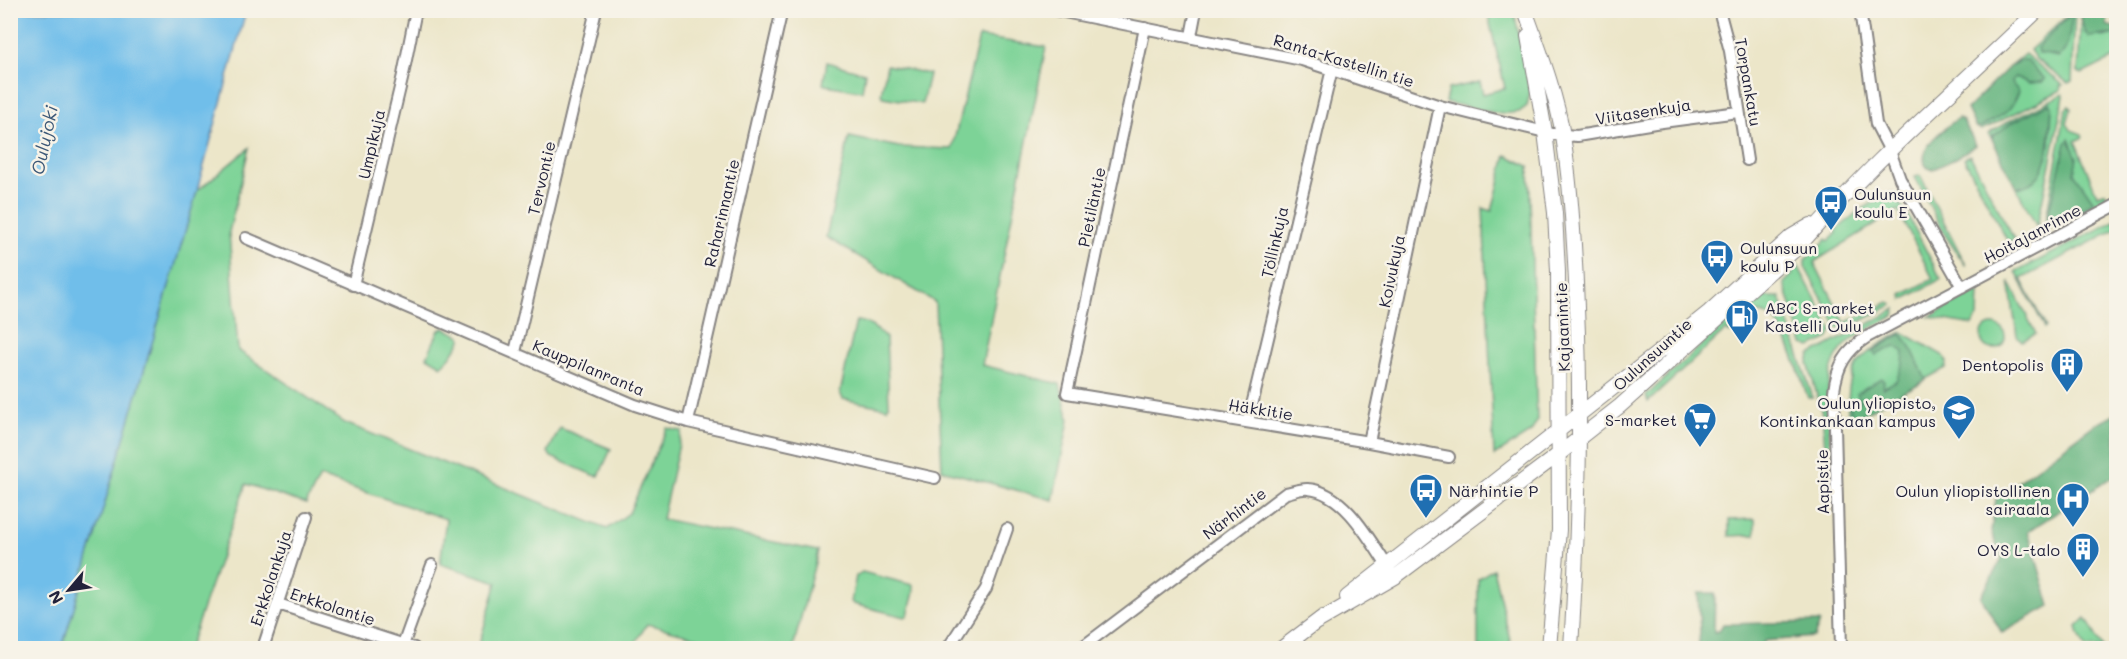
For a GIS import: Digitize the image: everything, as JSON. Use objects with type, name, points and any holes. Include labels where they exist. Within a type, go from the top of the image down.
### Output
[{"type":"main road","name":"Kajaanintie","points":[[1524,10],[1554,134],[1575,249],[1580,438],[1577,554],[1570,648]]},
{"type":"main road","name":"Oulunsuuntie","points":[[1281,648],[1559,454],[1620,406],[1800,245],[1822,219],[1890,151],[2036,11]]},
{"type":"main road","name":"Kajaanintie","points":[[1549,648],[1559,530],[1558,271],[1554,134]]},
{"type":"main road","name":"Oulunsuuntie","points":[[1390,571],[1559,430],[1708,312],[1792,236],[1822,219]]},
{"type":"street","name":"Umpikuja","points":[[353,285],[403,75],[416,10]]},
{"type":"street","name":"Tervontie","points":[[515,352],[596,10]]},
{"type":"street","name":"Raharinnantie","points":[[688,422],[782,10]]},
{"type":"street","name":"Ranta-Kastellin tie","points":[[1054,10],[1302,60],[1440,106],[1554,134]]},
{"type":"street","points":[[1191,36],[1196,10]]},
{"type":"street","name":"Torpankatu","points":[[1719,10],[1730,51],[1747,160]]},
{"type":"street","points":[[1860,10],[1876,124],[1890,151],[1900,179],[1962,287]]},
{"type":"street","name":"Pietiläntie","points":[[1067,393],[1145,28]]},
{"type":"street","name":"Töllinkuja","points":[[1248,422],[1332,69]]},
{"type":"street","name":"Koivukuja","points":[[1369,442],[1440,106]]},
{"type":"street","name":"Viitasenkuja","points":[[1554,134],[1577,136],[1738,112]]},
{"type":"street","name":"Hoitajanrinne","points":[[1962,287],[2116,205]]},
{"type":"street","name":"Kauppilanranta","points":[[246,238],[634,405],[688,422],[935,478]]},
{"type":"street","name":"Aapistie","points":[[1841,648],[1834,392],[1836,375],[1842,359],[1852,347],[1962,287]]},
{"type":"street","name":"Häkkitie","points":[[1067,393],[1449,457]]},
{"type":"street","name":"Närhintie","points":[[1081,648],[1286,493],[1308,489],[1331,496],[1347,510],[1390,571]]},
{"type":"street","name":"Erkkolankuja","points":[[263,648],[306,517]]},
{"type":"street","points":[[948,648],[986,589],[1007,529]]},
{"type":"street","points":[[407,647],[432,565]]},
{"type":"street","name":"Erkkolantie","points":[[278,604],[407,647]]},
{"type":"green space","points":[[1487,11],[1514,11],[1530,92],[1527,106],[1519,112],[1501,114],[1445,102],[1448,89],[1480,82],[1483,94],[1505,88]]},
{"type":"green space","points":[[2072,11],[2075,11],[2072,81],[2068,83],[2036,59],[2030,50]]},
{"type":"green space","points":[[2082,11],[2116,11],[2116,18],[2108,16],[2107,25],[2116,28],[2116,34],[2089,37],[2082,25]]},
{"type":"green space","points":[[2071,14],[2069,39],[2063,53],[2059,57],[2038,53],[2037,48]]},
{"type":"green space","points":[[2081,15],[2085,33],[2103,37],[2116,34],[2116,57],[2082,74],[2078,72]]},
{"type":"green space","points":[[979,37],[1046,47],[982,365],[1060,384],[1069,420],[1053,500],[942,470],[935,302],[826,237],[849,137],[899,147],[952,149]]},
{"type":"green space","points":[[2025,54],[2063,85],[2060,86],[2061,90],[1981,130],[1975,126],[1979,127],[2013,85],[2012,80],[2019,61],[2009,67]]},
{"type":"green space","points":[[2020,61],[2027,61],[2045,79],[2043,82],[2029,83],[2015,77],[2012,80],[2013,85],[2019,91],[2008,110],[1979,128],[1975,126],[1967,109],[2009,67]]},
{"type":"green space","points":[[827,62],[865,73],[862,91],[823,84]]},
{"type":"green space","points":[[887,65],[929,74],[922,104],[883,97],[881,94]]},
{"type":"green space","points":[[2063,94],[2037,227],[2016,187],[2022,187],[2050,145],[2052,106],[1992,136],[1993,141],[1988,134]]},
{"type":"green space","points":[[2050,103],[2052,106],[2049,143],[2043,168],[2037,178],[2028,184],[2016,187],[1992,137],[2011,123]]},
{"type":"green space","points":[[2069,106],[2071,109],[2067,123],[2071,130],[2082,134],[2083,137],[2075,141],[2097,195],[2105,192],[2107,199],[2045,231],[2066,109]]},
{"type":"green space","points":[[1958,118],[1963,121],[1976,145],[1932,170],[1926,167],[1924,159],[1928,145]]},
{"type":"green space","points":[[2069,139],[2077,158],[2074,173],[2094,202],[2047,228],[2045,226],[2066,143]]},
{"type":"green space","points":[[249,148],[229,232],[238,350],[345,423],[607,529],[629,513],[667,428],[682,431],[662,519],[818,551],[793,648],[737,648],[647,624],[632,648],[478,648],[497,582],[440,564],[446,519],[320,477],[306,504],[246,484],[189,648],[62,648],[197,191]]},
{"type":"green space","points":[[1506,155],[1529,166],[1537,421],[1531,432],[1494,456],[1483,208],[1492,211]]},
{"type":"green space","points":[[1970,155],[2014,239],[2008,242],[1964,158]]},
{"type":"green space","points":[[1920,175],[1966,266],[1945,235],[1915,177]]},
{"type":"green space","points":[[1892,192],[1907,214],[1941,279],[1903,300],[1902,295],[1933,279],[1898,210],[1814,262],[1845,323],[1889,302],[1893,305],[1846,329],[1838,328],[1805,267],[1805,260],[1827,239],[1829,241],[1837,233],[1836,231],[1858,211]]},
{"type":"green space","points":[[2116,220],[2116,229],[2021,279],[2045,328],[2016,272]]},
{"type":"green space","points":[[1790,264],[1797,264],[1832,330],[1829,338],[1811,347],[1803,344],[1784,283],[1793,274]]},
{"type":"green space","points":[[2009,281],[2036,334],[2022,341],[2017,336]]},
{"type":"green space","points":[[1979,291],[1978,317],[1972,325],[1929,317]]},
{"type":"green space","points":[[1759,292],[1765,297],[1780,297],[1813,398],[1808,398],[1790,348],[1776,321],[1758,313],[1745,318],[1730,333],[1726,330],[1648,402],[1646,396]]},
{"type":"green space","points":[[1896,309],[1894,316],[1849,342],[1833,364],[1828,392],[1830,449],[1828,450],[1825,447],[1822,413],[1808,363],[1810,355]]},
{"type":"green space","points":[[856,321],[872,326],[886,338],[889,405],[887,408],[843,399],[840,393]]},
{"type":"green space","points":[[1993,325],[2001,329],[2005,337],[2001,345],[1993,349],[1985,345],[1981,337],[1985,329]]},
{"type":"green space","points":[[444,328],[461,336],[462,339],[442,366],[427,357],[439,330]]},
{"type":"green space","points":[[1902,332],[1944,356],[1947,362],[1946,368],[1848,421],[1849,387],[1857,365],[1873,349]]},
{"type":"green space","points":[[1901,334],[1910,345],[1926,380],[1852,420],[1850,405],[1860,401],[1857,393],[1881,378],[1884,381],[1883,388],[1896,381],[1903,363],[1904,352],[1895,346],[1876,355],[1873,351]]},
{"type":"green space","points":[[2116,413],[2116,475],[2028,531],[2050,606],[2002,633],[1981,597],[2002,558],[1991,532],[1996,498],[2094,425]]},
{"type":"green space","points":[[560,428],[611,449],[599,476],[551,457],[548,452]]},
{"type":"green space","points":[[1755,519],[1755,535],[1729,536],[1729,520]]},
{"type":"green space","points":[[1493,569],[1512,648],[1478,648],[1478,579]]},
{"type":"green space","points":[[862,572],[913,585],[914,592],[908,615],[905,617],[853,604],[851,601],[856,576]]},
{"type":"green space","points":[[1698,593],[1715,593],[1714,632],[1719,631],[1723,624],[1820,622],[1814,637],[1764,641],[1763,648],[1698,648],[1700,632]]},
{"type":"green space","points":[[2086,618],[2103,648],[2086,648],[2077,627]]},
{"type":"water","name":"Oulujoki","points":[[10,11],[246,11],[197,191],[62,648],[11,648]]},
{"type":"place","name":"Oulunsuun koulu E","points":[[1831,231]]},
{"type":"place","name":"Oulunsuun koulu P","points":[[1717,285]]},
{"type":"place","name":"ABC S-market Kastelli Oulu","points":[[1742,345]]},
{"type":"place","name":"Dentopolis","points":[[2067,393]]},
{"type":"place","name":"Oulun yliopisto, Kontinkankaan kampus","points":[[1959,440]]},
{"type":"place","name":"S-market","points":[[1700,448]]},
{"type":"place","name":"Närhintie P","points":[[1426,519]]},
{"type":"place","name":"Oulun yliopistollinen sairaala","points":[[2073,528]]},
{"type":"place","name":"OYS L-talo","points":[[2083,578]]}]
